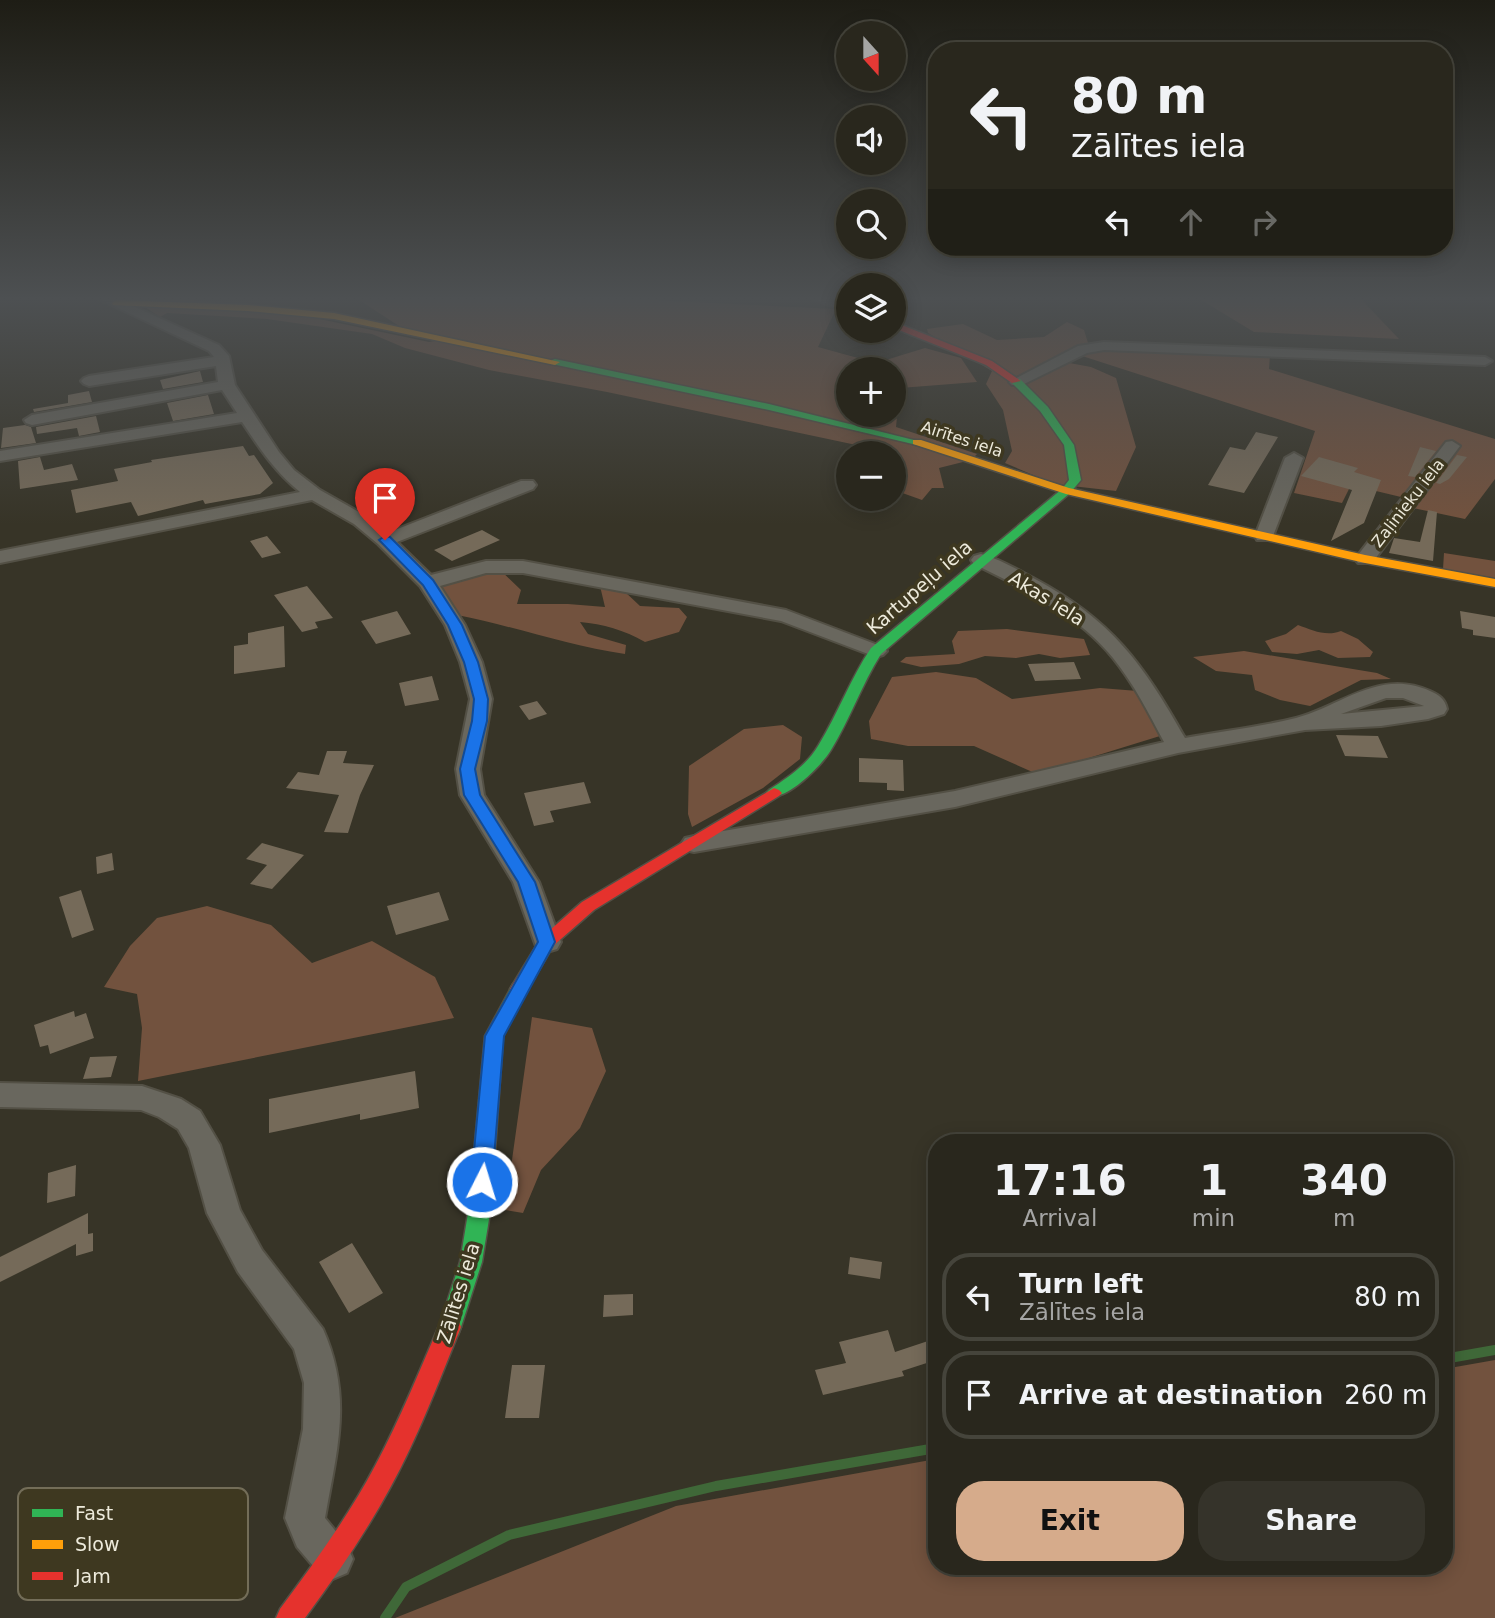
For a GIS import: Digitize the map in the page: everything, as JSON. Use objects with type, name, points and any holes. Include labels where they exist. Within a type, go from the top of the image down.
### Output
[{"type":"street","points":[[89,381],[135,374]]},
{"type":"street","points":[[225,374],[227,386],[272,455],[288,474],[314,494],[360,520],[385,540],[428,583],[455,625],[471,662],[481,699],[468,769],[472,795],[526,882],[547,942]]},
{"type":"street","name":"Airītes iela","points":[[609,374],[918,442],[1066,491],[1365,559],[1495,583]]},
{"type":"street","points":[[1004,374],[1044,409],[1069,445],[1075,480],[1066,491]]},
{"type":"street","points":[[1017,382],[1034,374]]},
{"type":"street","points":[[32,420],[227,386]]},
{"type":"street","points":[[0,456],[249,416]]},
{"type":"street","name":"Zaļinieku iela","points":[[1365,559],[1452,446]]},
{"type":"street","points":[[1264,536],[1294,458]]},
{"type":"street","points":[[385,540],[527,485]]},
{"type":"street","name":"Kartupeļu iela","points":[[547,942],[588,906],[797,779],[824,750],[857,681],[876,651],[1066,491]]},
{"type":"street","points":[[0,557],[314,494]]},
{"type":"street","name":"Akas iela","points":[[981,560],[1034,585],[1080,615],[1119,652],[1148,692],[1178,746]]},
{"type":"street","points":[[428,583],[457,572],[498,564],[523,567],[786,617],[876,651]]},
{"type":"street","points":[[690,845],[955,799],[1178,746],[1305,723]]},
{"type":"street","name":"Zālītes iela","points":[[289,1618],[333,1559],[371,1499],[405,1434],[456,1314],[471,1262],[480,1207],[495,1036],[547,942]]},
{"type":"street","points":[[0,1095],[142,1098],[170,1108],[189,1119],[204,1145],[224,1213],[250,1261],[310,1341],[322,1383],[322,1429],[305,1518],[311,1533],[333,1559]]},
{"type":"shaded area","points":[[508,374],[836,374],[836,427],[896,427],[977,454],[971,460],[939,468],[944,488],[932,488],[922,500],[906,494],[906,441],[838,441]]},
{"type":"shaded area","points":[[906,374],[971,374],[977,382],[906,388]]},
{"type":"shaded area","points":[[991,374],[1106,374],[1116,378],[1136,447],[1116,491],[1054,484],[1005,463],[1012,451],[1003,410],[986,384]]},
{"type":"shaded area","points":[[1136,374],[1284,374],[1495,439],[1495,479],[1465,519],[1413,508],[1401,497],[1351,485],[1342,503],[1294,493],[1315,431]]},
{"type":"shaded area","points":[[1444,553],[1495,561],[1495,580],[1443,569]]},
{"type":"shaded area","points":[[498,568],[521,590],[517,604],[605,607],[600,586],[623,590],[640,606],[679,608],[687,617],[679,632],[645,642],[613,628],[580,622],[588,634],[626,645],[625,654],[457,615],[437,585]]},
{"type":"shaded area","points":[[1298,625],[1324,633],[1341,631],[1358,639],[1373,652],[1370,657],[1338,658],[1319,650],[1297,654],[1272,652],[1265,641],[1286,634]]},
{"type":"shaded area","points":[[1007,629],[1084,639],[1090,655],[1060,658],[1039,654],[1016,658],[985,656],[959,664],[921,667],[900,662],[906,657],[955,654],[952,641],[958,631]]},
{"type":"shaded area","points":[[1244,651],[1377,673],[1391,679],[1361,680],[1310,706],[1280,700],[1255,690],[1252,675],[1216,671],[1193,657]]},
{"type":"shaded area","points":[[936,672],[976,678],[1012,699],[1100,688],[1138,691],[1160,736],[1037,774],[974,746],[908,746],[871,739],[869,721],[892,677]]},
{"type":"shaded area","points":[[783,725],[802,737],[800,759],[763,788],[692,827],[688,814],[689,766],[744,729]]},
{"type":"shaded area","points":[[207,906],[271,925],[312,963],[372,941],[435,977],[454,1018],[138,1081],[142,1028],[137,994],[104,987],[130,946],[157,918]]},
{"type":"shaded area","points":[[532,1017],[592,1028],[606,1071],[580,1128],[541,1170],[523,1213],[505,1210]]},
{"type":"shaded area","points":[[1495,1360],[1495,1618],[395,1618],[676,1506],[928,1460],[928,1575],[1453,1575],[1453,1367]]},
{"type":"building","points":[[201,374],[203,382],[163,389],[160,380]]},
{"type":"building","points":[[89,391],[92,402],[34,412],[33,409],[68,403],[68,395]]},
{"type":"building","points":[[208,395],[214,414],[173,421],[167,403]]},
{"type":"building","points":[[96,416],[100,432],[79,436],[77,428],[37,434],[36,427]]},
{"type":"building","points":[[25,425],[31,427],[36,443],[1,448],[3,428]]},
{"type":"building","points":[[1256,432],[1278,437],[1244,493],[1208,485],[1230,447],[1245,450]]},
{"type":"building","points":[[243,446],[249,456],[254,455],[273,483],[260,494],[205,504],[203,500],[138,516],[131,502],[76,513],[71,490],[118,481],[114,469],[152,462],[151,460]]},
{"type":"building","points":[[1420,447],[1436,451],[1415,477],[1408,476]]},
{"type":"building","points":[[1457,455],[1467,457],[1449,479],[1440,484],[1436,483]]},
{"type":"building","points":[[40,457],[44,470],[72,464],[78,480],[20,489],[18,461]]},
{"type":"building","points":[[1319,457],[1358,468],[1354,472],[1381,480],[1364,523],[1331,541],[1352,490],[1301,476]]},
{"type":"building","points":[[1428,510],[1437,512],[1433,561],[1389,553],[1394,538],[1420,542]]},
{"type":"building","points":[[482,530],[500,540],[452,561],[434,550]]},
{"type":"building","points":[[267,536],[281,553],[262,558],[250,541]]},
{"type":"building","points":[[307,586],[333,618],[315,622],[318,628],[302,632],[274,595]]},
{"type":"building","points":[[397,611],[411,634],[376,644],[361,621]]},
{"type":"building","points":[[1460,611],[1495,617],[1495,638],[1473,635],[1473,630],[1462,628]]},
{"type":"building","points":[[284,626],[285,667],[234,674],[234,646],[248,644],[248,633]]},
{"type":"building","points":[[1074,662],[1081,679],[1035,681],[1028,664]]},
{"type":"building","points":[[432,676],[439,700],[405,706],[399,683]]},
{"type":"building","points":[[537,701],[547,714],[529,720],[519,706]]},
{"type":"building","points":[[1336,735],[1378,736],[1388,758],[1345,756]]},
{"type":"building","points":[[327,751],[347,751],[343,763],[374,765],[360,795],[348,833],[324,832],[339,795],[286,788],[298,772],[319,775]]},
{"type":"building","points":[[859,758],[903,760],[904,791],[887,790],[887,783],[859,782]]},
{"type":"building","points":[[584,782],[591,803],[550,811],[554,822],[534,826],[524,793]]},
{"type":"building","points":[[262,843],[304,855],[272,889],[250,884],[267,865],[246,859]]},
{"type":"building","points":[[112,853],[114,870],[97,874],[96,857]]},
{"type":"building","points":[[81,890],[94,930],[72,938],[59,897]]},
{"type":"building","points":[[439,892],[449,920],[396,935],[387,906]]},
{"type":"building","points":[[74,1011],[75,1017],[86,1013],[94,1038],[50,1054],[48,1045],[40,1047],[34,1025]]},
{"type":"building","points":[[117,1056],[111,1077],[83,1079],[90,1057]]},
{"type":"building","points":[[415,1071],[419,1108],[360,1120],[360,1114],[269,1133],[269,1099]]},
{"type":"building","points":[[76,1165],[75,1196],[47,1203],[48,1173]]},
{"type":"building","points":[[88,1213],[88,1234],[93,1233],[93,1251],[76,1256],[76,1244],[0,1282],[0,1257]]},
{"type":"building","points":[[352,1243],[383,1293],[349,1313],[319,1262]]},
{"type":"building","points":[[850,1257],[882,1262],[880,1279],[848,1274]]},
{"type":"building","points":[[633,1294],[633,1315],[603,1317],[604,1295]]},
{"type":"building","points":[[888,1330],[895,1352],[928,1341],[928,1363],[902,1371],[904,1376],[823,1395],[815,1370],[846,1363],[839,1342]]},
{"type":"building","points":[[512,1365],[545,1365],[539,1418],[505,1418]]},
{"type":"waterway","points":[[1453,1357],[1495,1350]]},
{"type":"waterway","points":[[385,1618],[406,1587],[509,1535],[716,1486],[928,1449]]},
{"type":"traffic: fast","points":[[610,374],[917,442]]},
{"type":"traffic: fast","points":[[774,793],[797,779],[824,750],[857,681],[876,651],[1066,491],[1075,480],[1069,445],[1044,409],[1016,381]]},
{"type":"traffic: fast","points":[[450,1327],[471,1262],[480,1207],[494,1036],[519,989]]},
{"type":"traffic: slow","points":[[917,442],[1066,491],[1365,559],[1495,583]]},
{"type":"traffic: jam","points":[[1005,374],[1016,381]]},
{"type":"traffic: jam","points":[[519,989],[547,942],[588,906],[774,793]]},
{"type":"traffic: jam","points":[[289,1618],[342,1544],[383,1477],[414,1414],[450,1327]]},
{"type":"route","points":[[385,540],[428,583],[455,625],[471,662],[481,699],[468,769],[472,795],[526,882],[547,942],[495,1036],[482,1182]]}]
